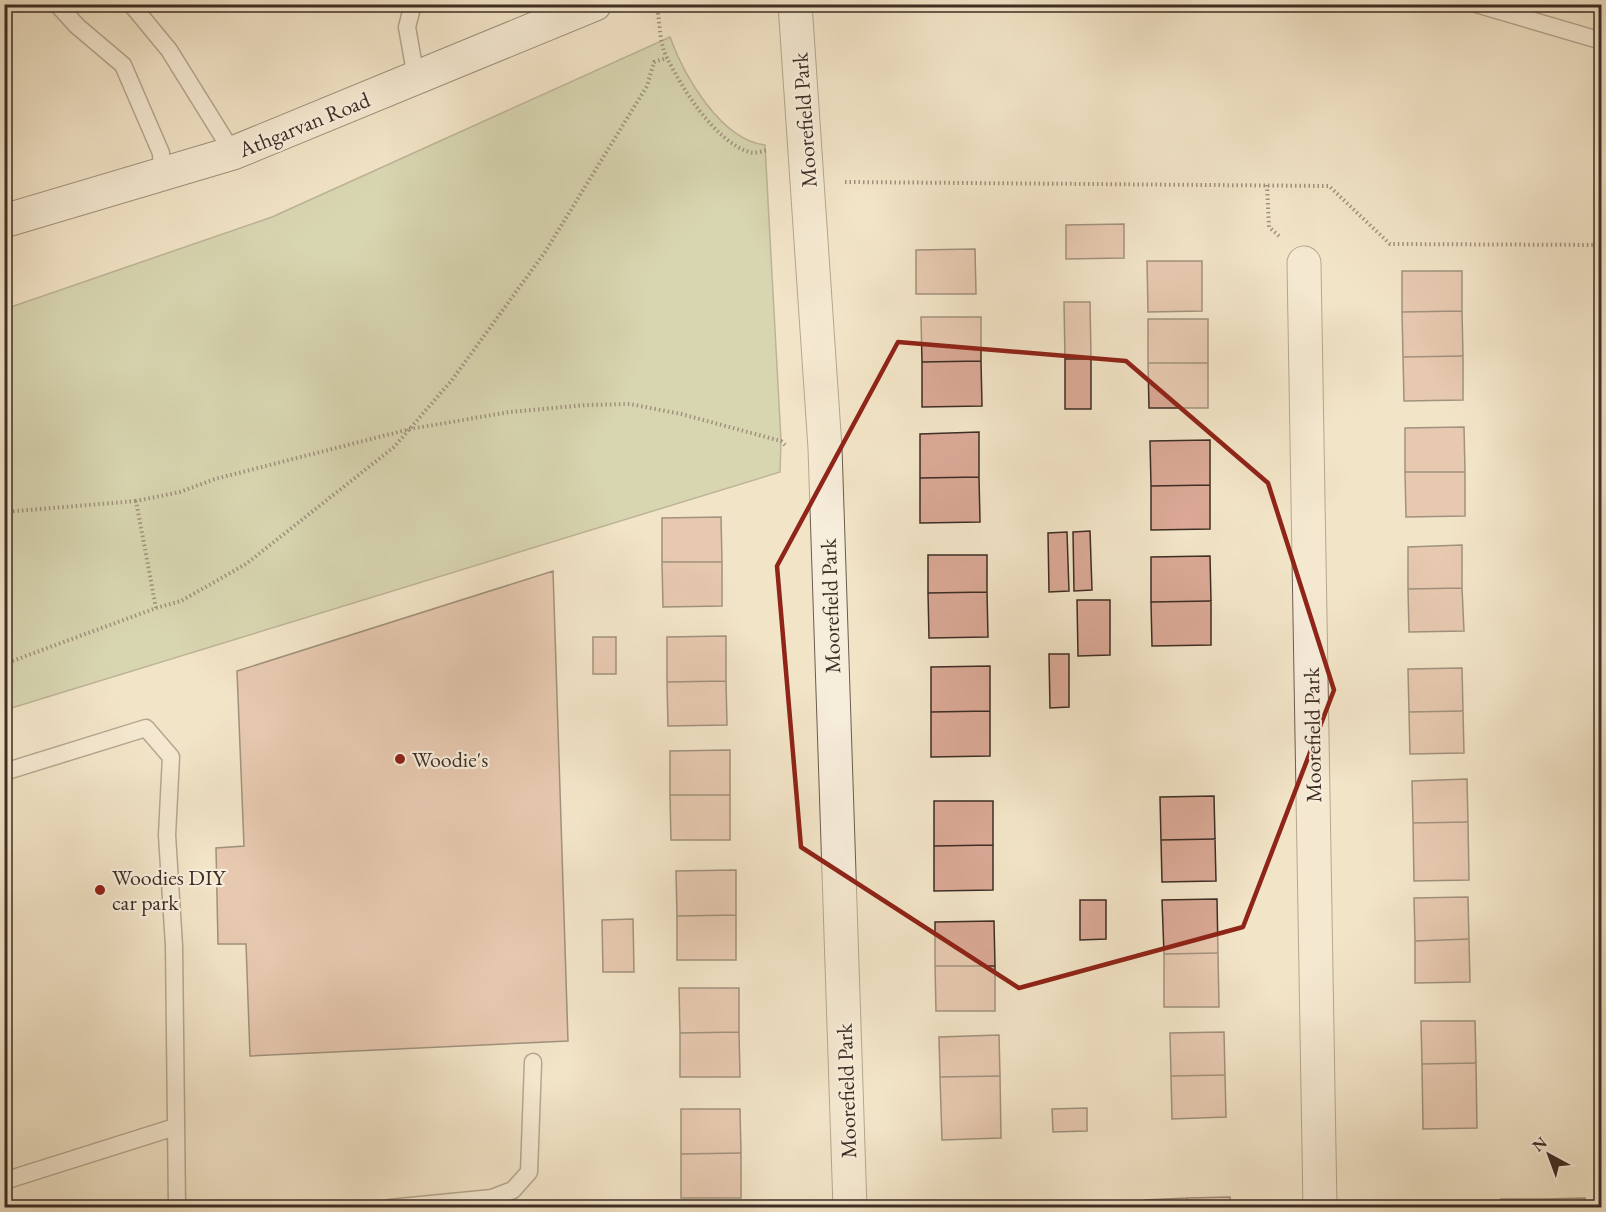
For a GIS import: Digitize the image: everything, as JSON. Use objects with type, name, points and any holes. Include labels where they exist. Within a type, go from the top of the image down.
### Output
[{"type":"street","name":"Athgarvan Road","points":[[4,222],[233,153],[595,4]]},
{"type":"street","name":"Moorefield Park","points":[[795,4],[809,181],[825,448],[850,1208]]},
{"type":"street","name":"Moorefield Park","points":[[1304,263],[1320,1208]]},
{"type":"lane","points":[[57,4],[77,26],[123,65],[160,153],[162,175]]},
{"type":"lane","points":[[130,4],[169,50],[233,153]]},
{"type":"lane","points":[[412,4],[407,27],[416,78]]},
{"type":"lane","points":[[1476,4],[1602,41]]},
{"type":"lane","points":[[4,772],[146,728],[171,757],[167,835],[175,957],[177,1208]]},
{"type":"lane","points":[[390,1208],[492,1198],[513,1190],[529,1172],[533,1062]]},
{"type":"lane","points":[[4,1181],[175,1127]]},
{"type":"path","points":[[658,13],[667,57],[704,118],[735,145],[752,153],[806,141]]},
{"type":"path","points":[[4,664],[156,608],[182,601],[246,564],[394,447],[452,380],[545,252],[647,86],[654,63],[667,57]]},
{"type":"path","points":[[809,181],[1329,186],[1390,244],[1602,245]]},
{"type":"path","points":[[1267,185],[1269,227],[1304,263]]},
{"type":"path","points":[[4,512],[136,501],[180,492],[215,479],[410,429],[510,412],[586,405],[630,404],[681,414],[781,441],[786,445],[825,448]]},
{"type":"path","points":[[136,501],[156,608]]},
{"type":"highlighted area","points":[[898,342],[1126,361],[1268,483],[1334,690],[1243,927],[1019,988],[801,847],[777,566]]},
{"type":"green space","points":[[670,37],[695,87],[719,119],[749,141],[765,145],[781,441],[780,472],[5,710],[5,309],[272,217]]},
{"type":"building","points":[[1124,224],[1124,258],[1066,259],[1066,225]]},
{"type":"building","points":[[975,249],[976,294],[916,294],[916,250]]},
{"type":"building","points":[[1147,261],[1202,261],[1202,311],[1148,312]]},
{"type":"building","points":[[1402,271],[1462,271],[1462,311],[1402,312]]},
{"type":"building","points":[[1064,302],[1090,302],[1091,359],[1065,359]]},
{"type":"building","points":[[1462,311],[1463,356],[1403,357],[1402,312]]},
{"type":"building","points":[[921,317],[981,317],[981,361],[922,362]]},
{"type":"building","points":[[1148,319],[1208,319],[1208,363],[1148,363]]},
{"type":"building","points":[[1463,356],[1463,400],[1404,401],[1403,357]]},
{"type":"building","points":[[1065,359],[1091,359],[1091,409],[1065,409]]},
{"type":"building","points":[[981,361],[982,406],[922,407],[922,362]]},
{"type":"building","points":[[1148,363],[1208,363],[1208,408],[1149,408]]},
{"type":"building","points":[[1464,427],[1465,472],[1405,472],[1405,428]]},
{"type":"building","points":[[979,432],[979,477],[920,478],[920,434]]},
{"type":"building","points":[[1210,440],[1210,485],[1151,486],[1150,441]]},
{"type":"building","points":[[1405,472],[1465,472],[1465,516],[1406,517]]},
{"type":"building","points":[[979,477],[980,522],[920,523],[920,478]]},
{"type":"building","points":[[1210,485],[1210,529],[1151,530],[1151,486]]},
{"type":"building","points":[[721,517],[722,562],[662,562],[662,518]]},
{"type":"building","points":[[1090,531],[1092,590],[1074,591],[1073,532]]},
{"type":"building","points":[[1067,532],[1069,591],[1049,592],[1048,533]]},
{"type":"building","points":[[1462,545],[1462,588],[1408,589],[1408,547]]},
{"type":"building","points":[[928,555],[987,555],[987,592],[928,593]]},
{"type":"building","points":[[1210,556],[1211,601],[1151,602],[1151,557]]},
{"type":"building","points":[[662,562],[722,562],[722,606],[663,607]]},
{"type":"building","name":"Woodie's","points":[[553,571],[568,1041],[250,1056],[246,944],[218,944],[216,848],[244,846],[237,671]]},
{"type":"building","points":[[1462,588],[1464,631],[1409,632],[1408,589]]},
{"type":"building","points":[[987,592],[988,637],[929,638],[928,593]]},
{"type":"building","points":[[1077,600],[1110,600],[1110,655],[1078,656]]},
{"type":"building","points":[[1211,601],[1211,645],[1152,646],[1151,602]]},
{"type":"building","points":[[726,636],[726,681],[667,682],[667,637]]},
{"type":"building","points":[[593,637],[616,637],[616,674],[593,674]]},
{"type":"building","points":[[1049,654],[1069,654],[1069,707],[1050,708]]},
{"type":"building","points":[[990,666],[990,711],[931,712],[931,667]]},
{"type":"building","points":[[1462,668],[1463,711],[1409,712],[1408,669]]},
{"type":"building","points":[[726,681],[727,725],[668,726],[667,682]]},
{"type":"building","points":[[990,711],[990,756],[931,757],[931,712]]},
{"type":"building","points":[[1463,711],[1464,753],[1410,754],[1409,712]]},
{"type":"building","points":[[730,750],[730,795],[670,795],[670,751]]},
{"type":"building","points":[[1467,779],[1468,822],[1413,823],[1412,781]]},
{"type":"building","points":[[670,795],[730,795],[730,840],[671,840]]},
{"type":"building","points":[[1214,796],[1215,839],[1161,840],[1160,797]]},
{"type":"building","points":[[934,801],[993,801],[993,845],[934,846]]},
{"type":"building","points":[[1468,822],[1469,880],[1414,881],[1413,823]]},
{"type":"building","points":[[1215,839],[1216,881],[1162,882],[1161,840]]},
{"type":"building","points":[[993,845],[993,890],[934,891],[934,846]]},
{"type":"building","points":[[736,870],[736,915],[677,916],[676,871]]},
{"type":"building","points":[[1468,897],[1469,939],[1415,941],[1414,898]]},
{"type":"building","points":[[1217,899],[1218,953],[1164,954],[1162,900]]},
{"type":"building","points":[[1080,900],[1106,900],[1106,939],[1080,940]]},
{"type":"building","points":[[736,915],[736,960],[677,960],[677,916]]},
{"type":"building","points":[[633,919],[634,972],[603,972],[602,920]]},
{"type":"building","points":[[994,921],[995,966],[935,966],[935,922]]},
{"type":"building","points":[[1469,939],[1470,982],[1415,983],[1415,941]]},
{"type":"building","points":[[1218,953],[1219,1007],[1164,1007],[1164,954]]},
{"type":"building","points":[[935,966],[995,966],[995,1011],[936,1011]]},
{"type":"building","points":[[679,988],[739,988],[739,1032],[680,1033]]},
{"type":"building","points":[[1421,1021],[1475,1021],[1476,1063],[1422,1064]]},
{"type":"building","points":[[739,1032],[740,1077],[680,1077],[680,1033]]},
{"type":"building","points":[[1224,1032],[1225,1075],[1171,1076],[1170,1033]]},
{"type":"building","points":[[999,1035],[1000,1076],[940,1077],[939,1037]]},
{"type":"building","points":[[1476,1063],[1477,1128],[1423,1129],[1422,1064]]},
{"type":"building","points":[[1225,1075],[1226,1117],[1172,1119],[1171,1076]]},
{"type":"building","points":[[1000,1076],[1001,1138],[942,1140],[940,1077]]},
{"type":"building","points":[[1087,1108],[1087,1131],[1053,1132],[1052,1109]]},
{"type":"building","points":[[681,1109],[740,1109],[741,1153],[681,1154]]},
{"type":"building","points":[[741,1153],[741,1198],[681,1198],[681,1154]]},
{"type":"building","points":[[1230,1197],[1230,1208],[1187,1208],[1187,1198]]},
{"type":"building","points":[[1187,1198],[1187,1208],[1145,1208],[1144,1200]]},
{"type":"building","points":[[1585,1198],[1586,1208],[1543,1208],[1543,1199]]},
{"type":"building","points":[[1501,1199],[1543,1199],[1543,1208],[1501,1208]]},
{"type":"building","points":[[1486,1202],[1486,1208],[1444,1208],[1444,1203]]},
{"type":"building","points":[[1401,1203],[1444,1203],[1444,1208],[1401,1208]]},
{"type":"place","name":"Woodie's","points":[[400,759]]},
{"type":"place","name":"Woodies DIY car park","points":[[100,890]]}]
